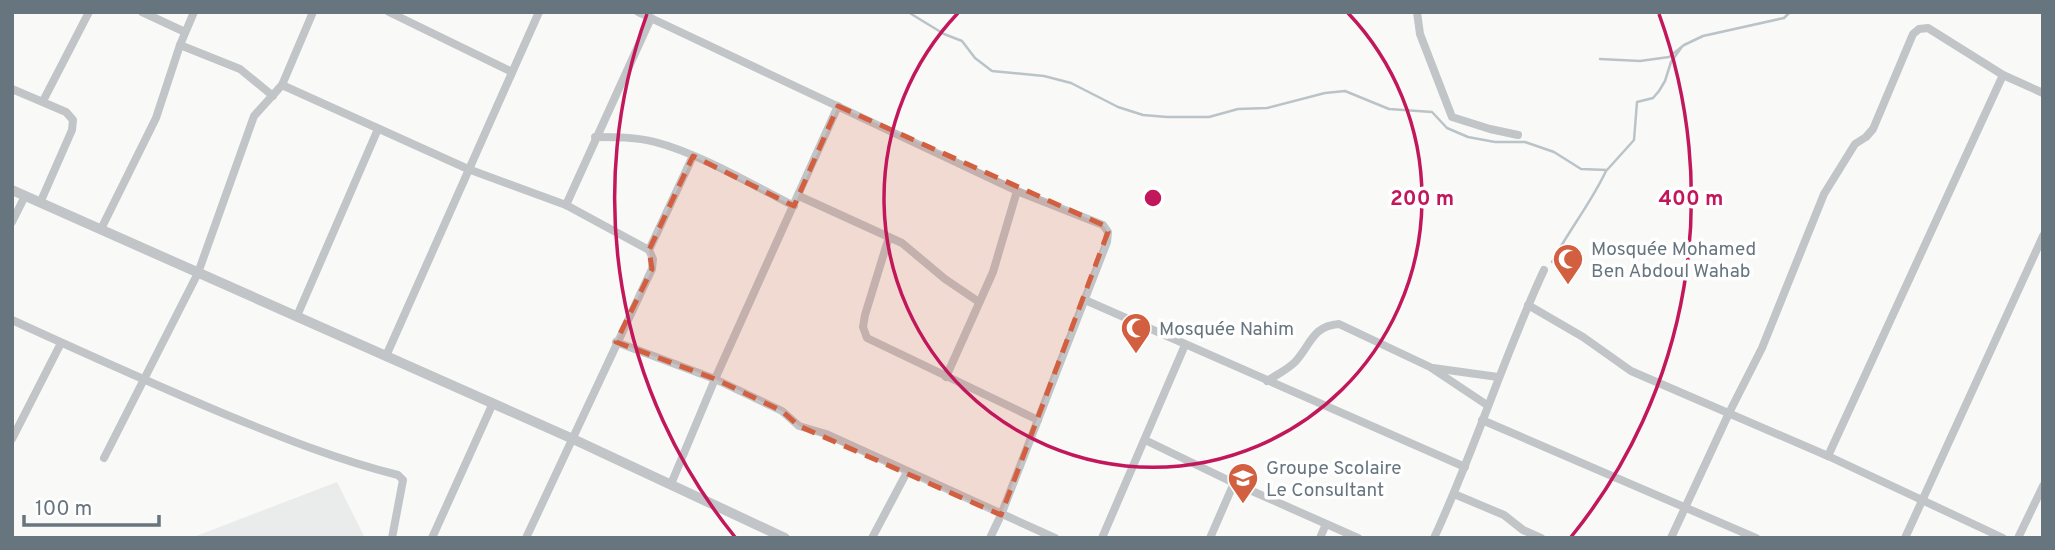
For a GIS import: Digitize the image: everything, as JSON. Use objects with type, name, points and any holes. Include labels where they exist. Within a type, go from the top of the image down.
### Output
[{"type":"street","points":[[43,101],[89,12]]},
{"type":"street","points":[[142,12],[185,32]]},
{"type":"street","points":[[102,229],[156,118],[194,12]]},
{"type":"street","points":[[104,458],[198,273],[254,116],[282,85],[313,12]]},
{"type":"street","points":[[389,12],[512,72]]},
{"type":"street","points":[[386,356],[539,12]]},
{"type":"street","points":[[638,12],[1017,191],[1103,225],[1108,232],[1107,242],[1085,300],[990,538]]},
{"type":"street","points":[[1417,12],[1420,34],[1452,117],[1518,135]]},
{"type":"street","points":[[566,205],[651,18]]},
{"type":"street","points":[[1671,538],[1762,348],[1824,194],[1855,144],[1873,129],[1913,34],[1919,29],[1928,28],[2003,75],[2043,93]]},
{"type":"street","points":[[180,45],[240,69],[273,96]]},
{"type":"street","points":[[1828,456],[2003,75]]},
{"type":"street","points":[[282,85],[468,169],[566,205],[649,250],[653,260],[652,269],[526,538]]},
{"type":"street","points":[[12,89],[66,112],[73,120],[72,130],[40,203]]},
{"type":"street","points":[[671,484],[715,379],[838,106]]},
{"type":"street","points":[[297,316],[378,129]]},
{"type":"street","points":[[595,137],[629,137],[656,142],[693,156],[794,206]]},
{"type":"street","points":[[649,250],[693,156]]},
{"type":"street","points":[[12,190],[573,439],[671,484],[762,533],[785,538]]},
{"type":"street","points":[[946,377],[993,272],[1017,191]]},
{"type":"street","points":[[12,222],[25,196]]},
{"type":"street","points":[[799,196],[902,243],[945,279],[979,302]]},
{"type":"street","points":[[1905,538],[2043,236]]},
{"type":"street","points":[[889,237],[865,316],[863,327],[867,338],[1038,420]]},
{"type":"street","points":[[1434,538],[1465,467],[1497,377],[1544,270]]},
{"type":"street","points":[[1085,300],[1465,467]]},
{"type":"street","points":[[1528,305],[1583,337],[1631,371],[1828,456],[2003,538]]},
{"type":"street","points":[[12,320],[144,380],[330,457],[398,475],[403,480],[402,492],[392,538]]},
{"type":"street","points":[[1267,381],[1294,363],[1325,325],[1339,324],[1430,367],[1487,405]]},
{"type":"street","points":[[12,439],[14,429],[61,342]]},
{"type":"street","points":[[616,342],[715,379],[782,411],[799,426],[826,434],[1055,538]]},
{"type":"street","points":[[1102,538],[1185,345]]},
{"type":"street","points":[[1430,367],[1497,377]]},
{"type":"street","points":[[432,538],[493,403]]},
{"type":"street","points":[[1482,420],[1756,538]]},
{"type":"street","points":[[1145,440],[1358,538]]},
{"type":"street","points":[[872,538],[907,472]]},
{"type":"street","points":[[1210,538],[1234,483]]},
{"type":"street","points":[[2018,538],[2043,486]]},
{"type":"street","points":[[1454,494],[1504,515],[1523,530],[1541,538]]},
{"type":"street","points":[[1320,538],[1326,524]]},
{"type":"highlighted area","points":[[838,106],[1103,225],[1108,232],[1001,515],[799,426],[782,411],[715,379],[616,342],[652,269],[649,250],[693,156],[794,206]]},
{"type":"shaded area","points":[[337,482],[365,538],[191,538]]},
{"type":"waterway","points":[[908,12],[944,34],[962,41],[975,58],[992,71],[1044,76],[1071,83],[1118,107],[1143,115],[1209,117],[1238,109],[1267,108],[1325,93],[1345,91],[1389,109],[1432,112],[1447,128],[1468,137],[1495,142],[1525,142],[1554,152],[1581,169],[1607,170],[1634,140],[1637,102],[1653,98],[1659,91],[1671,62],[1681,48]]},
{"type":"waterway","points":[[1600,59],[1640,61],[1669,57],[1684,45],[1703,36],[1784,18],[1790,12]]},
{"type":"waterway","points":[[1552,262],[1606,171]]},
{"type":"place","name":"Mosquée Mohamed Ben Abdoul Wahab","points":[[1568,286]]},
{"type":"place","name":"Mosquée Nahim","points":[[1136,355]]},
{"type":"place","name":"Groupe Scolaire Le Consultant","points":[[1243,505]]}]
